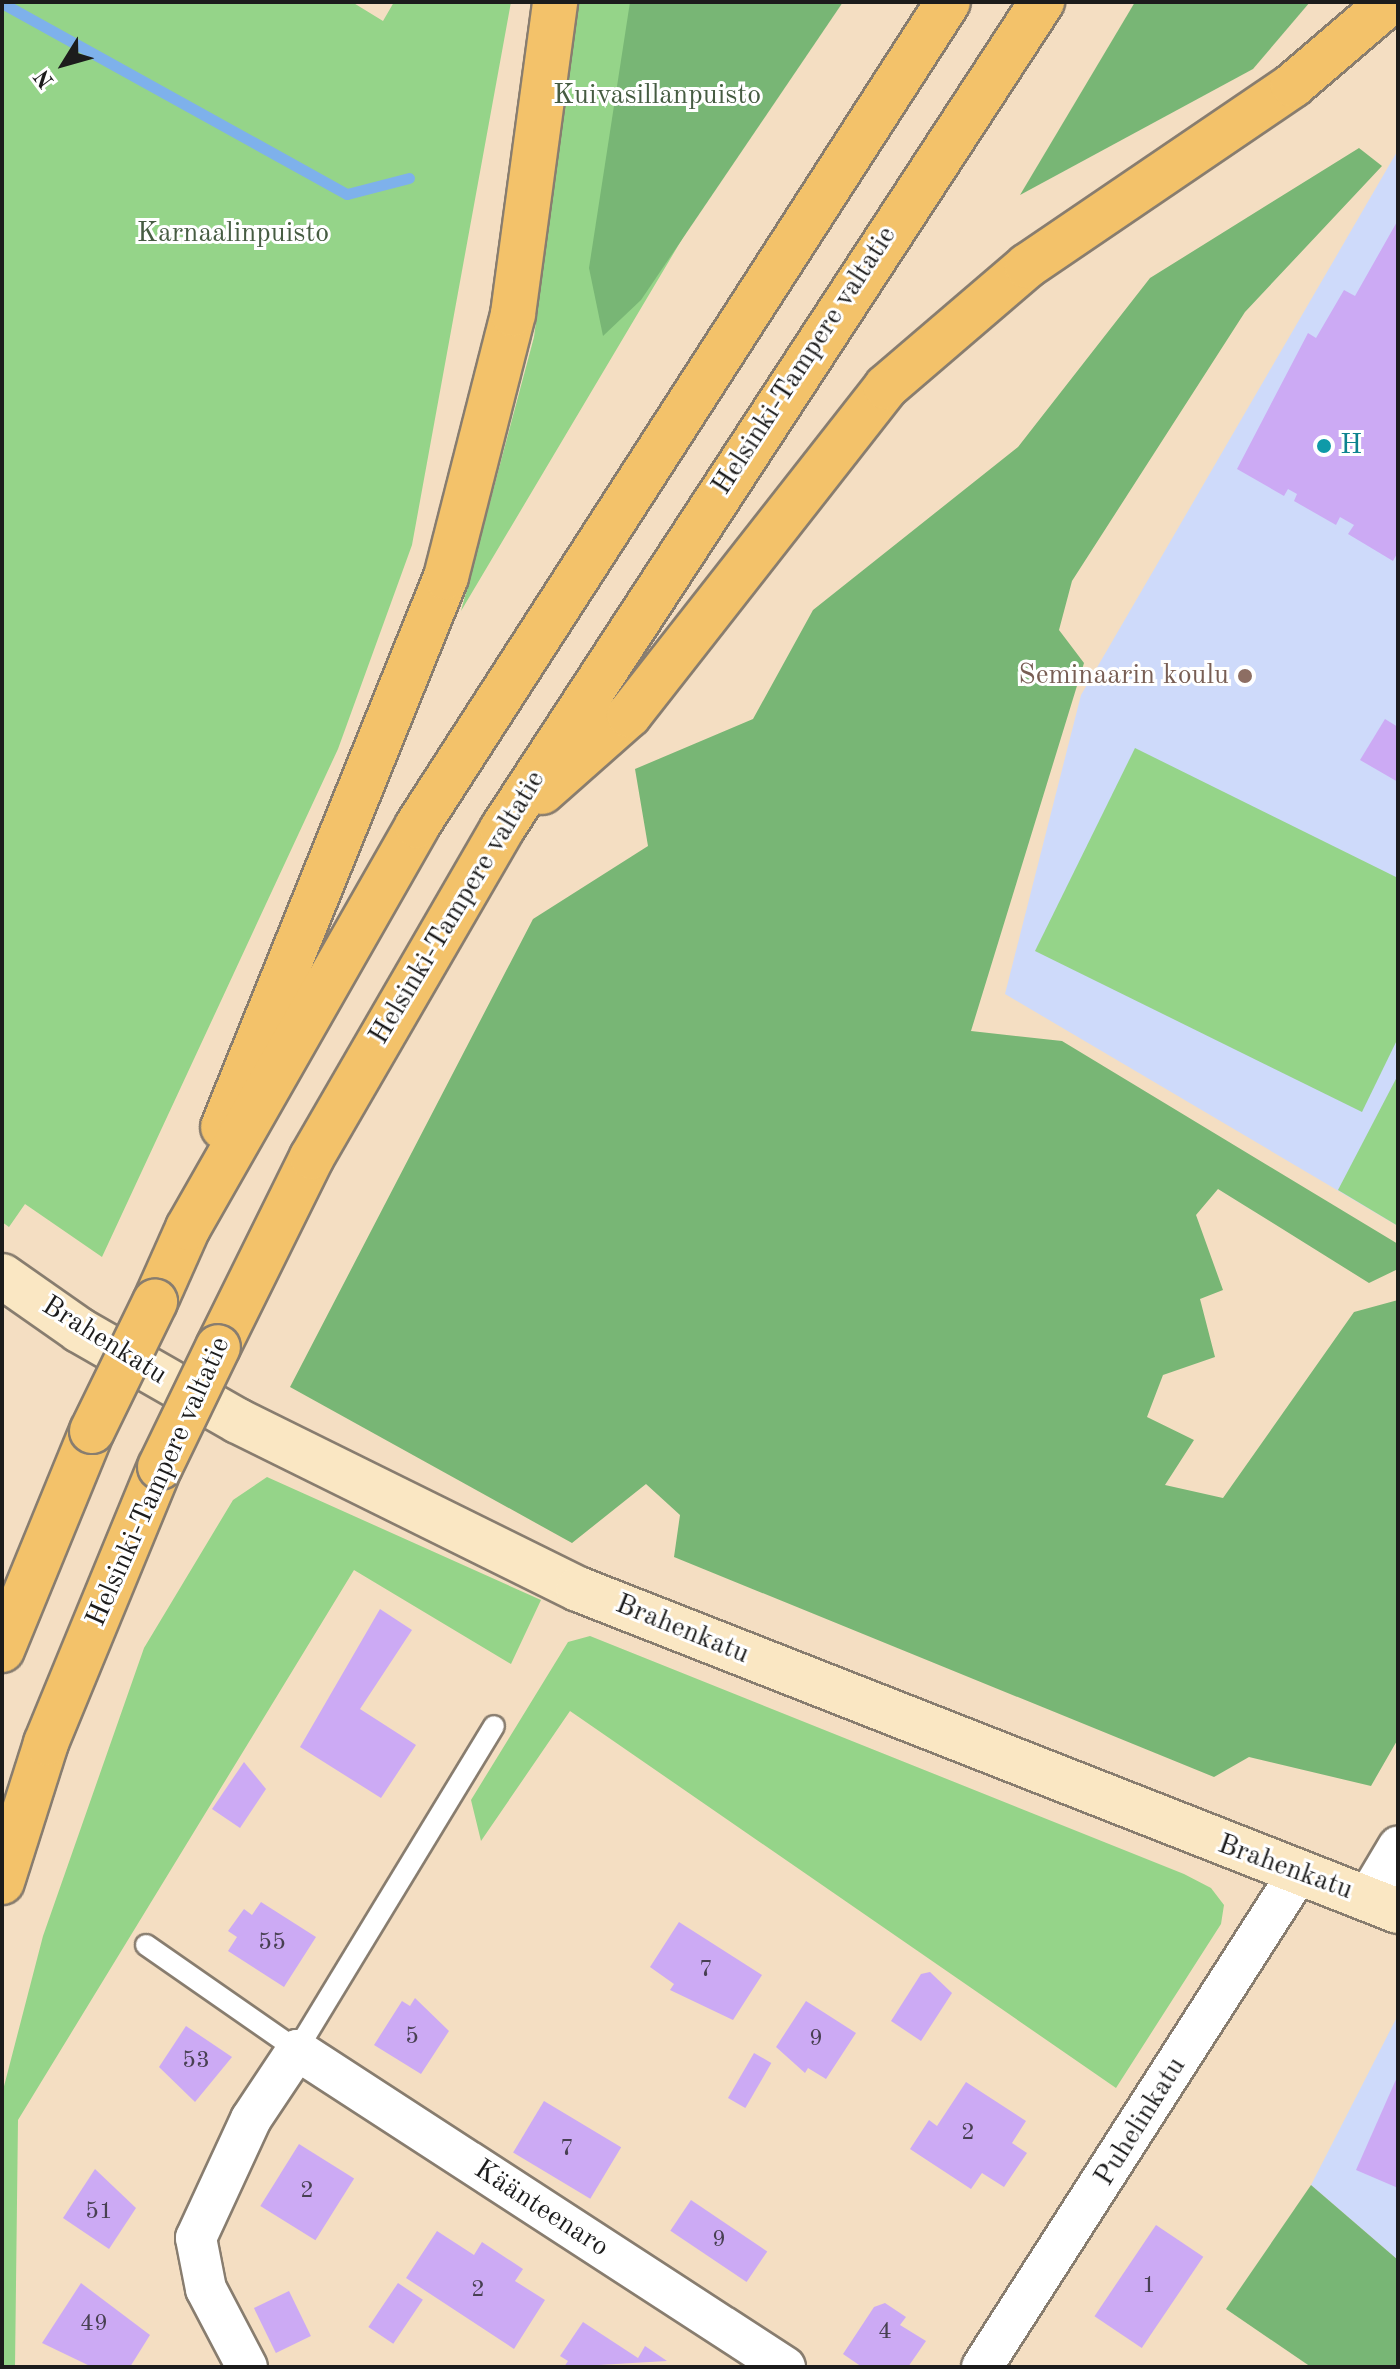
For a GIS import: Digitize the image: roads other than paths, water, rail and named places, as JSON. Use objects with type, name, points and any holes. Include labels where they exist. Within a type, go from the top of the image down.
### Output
[{"type":"highway","points":[[2,1650],[92,1431],[188,1228],[256,1032],[380,752],[446,577],[513,314],[555,2]]},
{"type":"highway","points":[[188,1228],[417,826],[948,2]]},
{"type":"highway","name":"Helsinki-Tampere valtatie","points":[[2,1882],[46,1743],[160,1467],[312,1157],[502,829],[1042,2]]},
{"type":"highway","points":[[502,829],[629,715],[886,387],[1027,266],[1293,85],[1390,2]]},
{"type":"main road","name":"Brahenkatu","points":[[2,1276],[79,1330],[238,1421],[578,1589],[1297,1875],[1382,1905]]},
{"type":"street","points":[[1382,1905],[1398,1847]]},
{"type":"street","name":"Puhelinkatu","points":[[982,2367],[1297,1875]]},
{"type":"street","points":[[247,2367],[206,2289],[196,2238],[212,2190],[297,2050]]},
{"type":"street","name":"Käänteenaro","points":[[297,2050],[785,2367]]},
{"type":"lane","points":[[146,1945],[297,2050],[494,1726]]},
{"type":"waterway","points":[[2,3],[347,194],[409,178]]},
{"type":"place","name":"H","points":[[1324,446]]},
{"type":"place","name":"Seminaarin koulu","points":[[1245,676]]},
{"type":"park label","name":"Kuivasillanpuisto","points":[[657,96]]},
{"type":"park label","name":"Karnaalinpuisto","points":[[233,234]]}]
